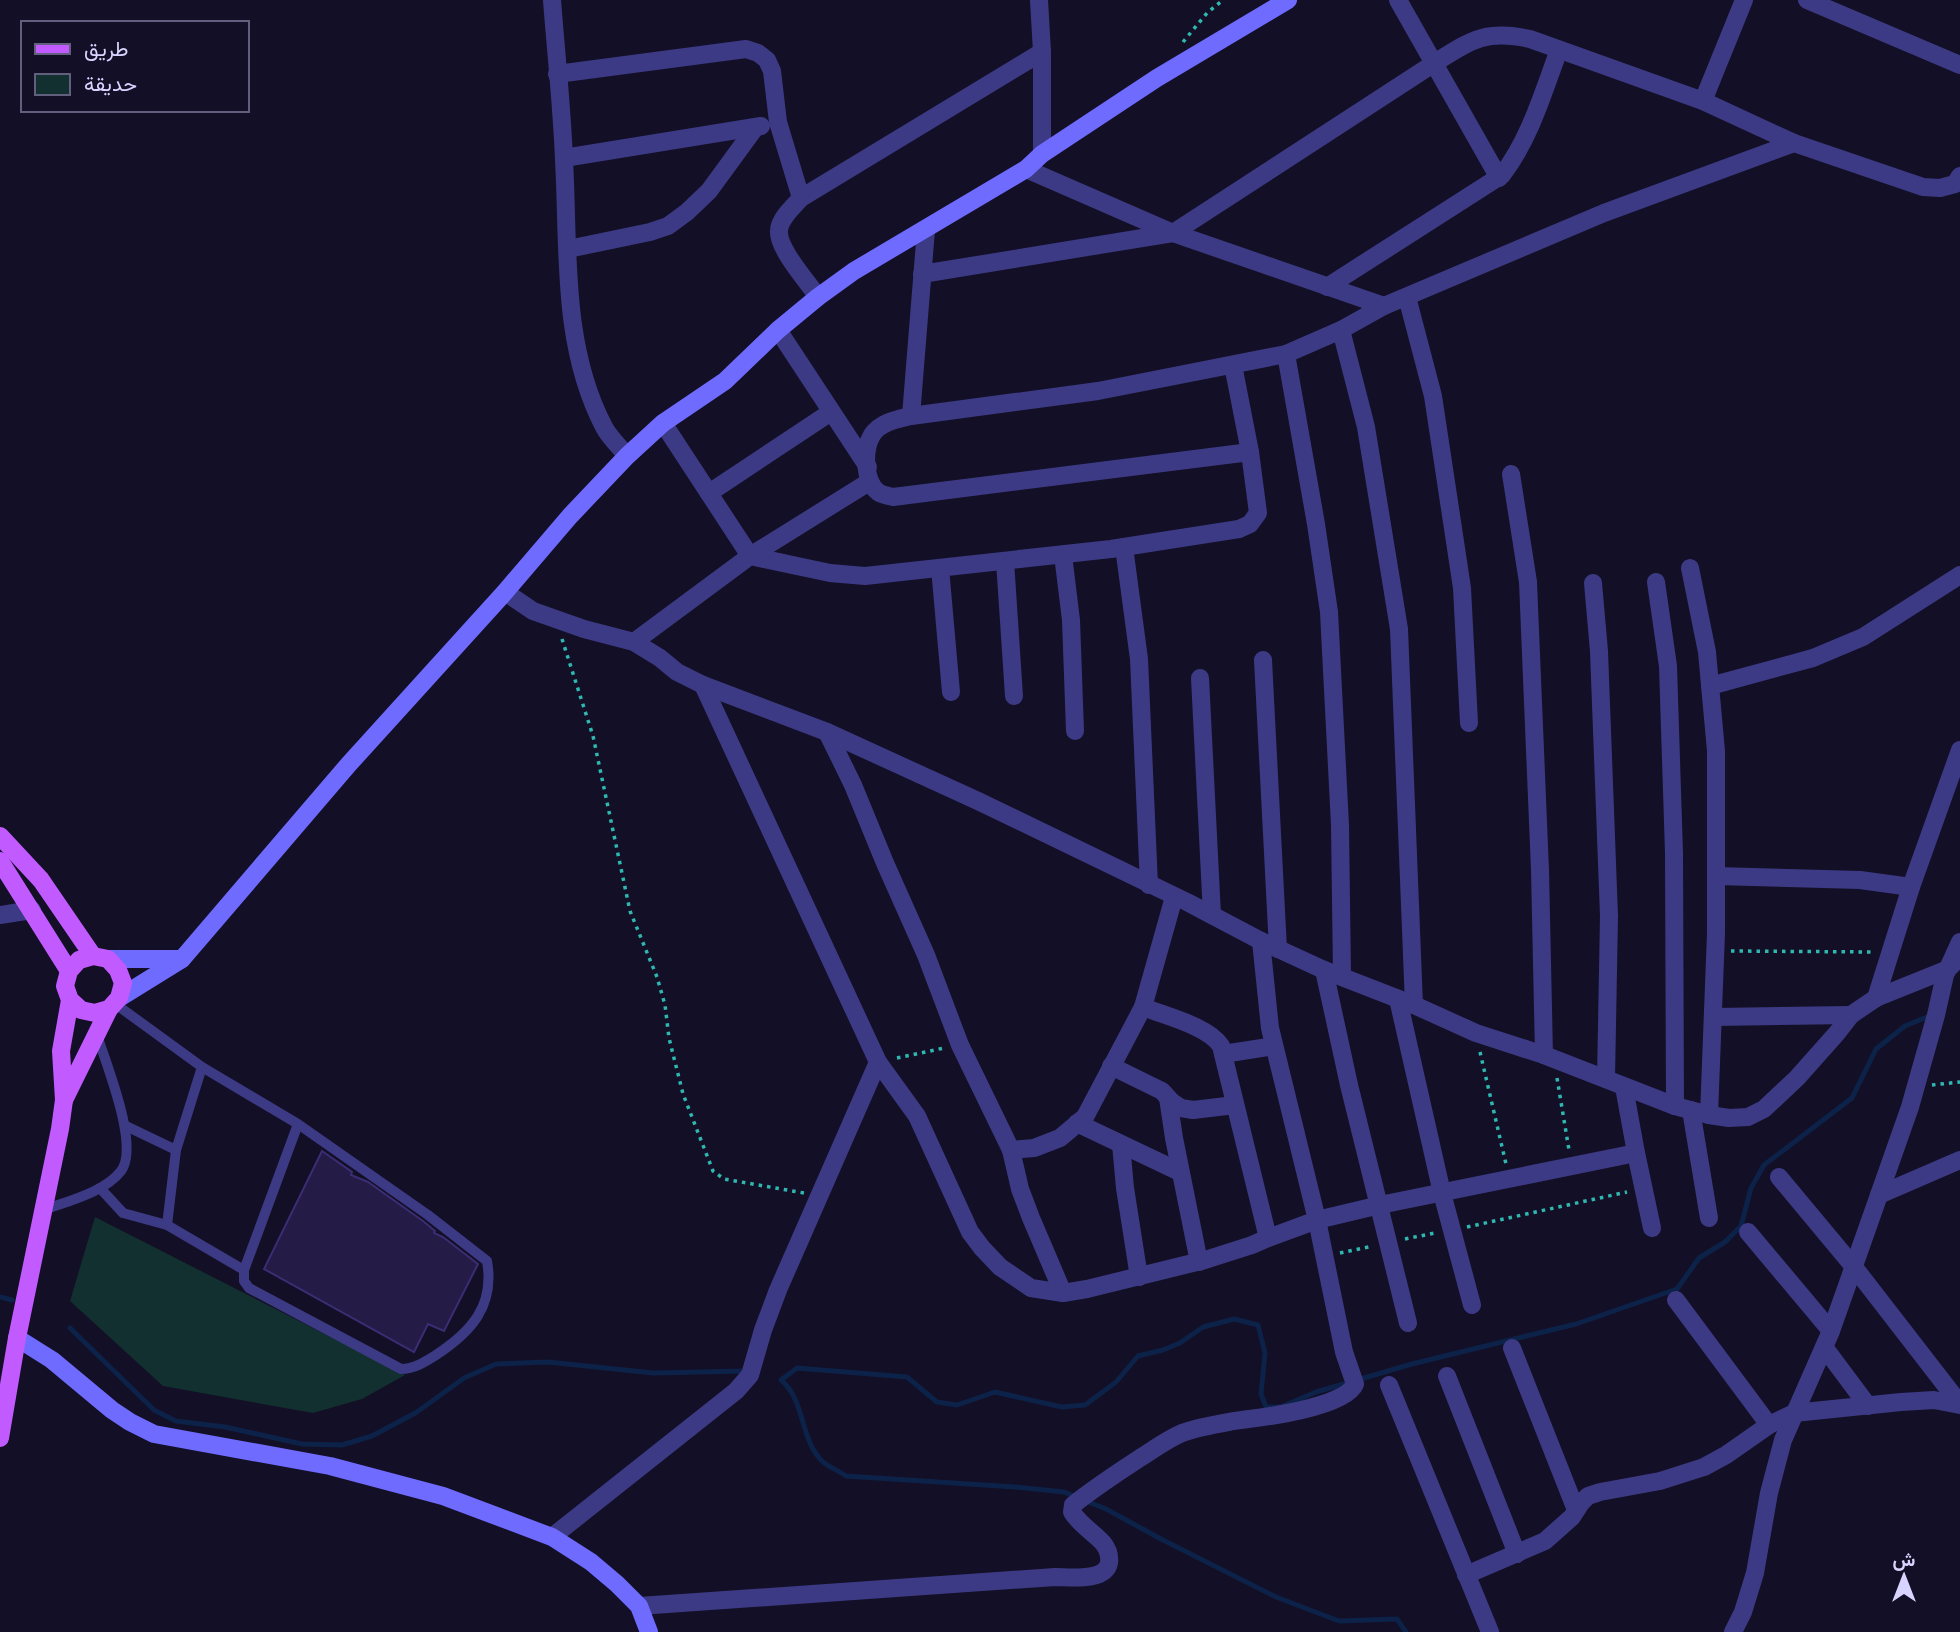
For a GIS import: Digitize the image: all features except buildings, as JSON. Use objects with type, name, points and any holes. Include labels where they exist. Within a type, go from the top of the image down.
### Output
[{"type":"main road","points":[[0,836],[41,880],[100,958],[118,970],[123,984],[64,1100]]},
{"type":"main road","points":[[0,861],[69,971]]},
{"type":"main road","points":[[100,958],[79,960],[69,971],[65,986],[70,1000],[81,1010],[95,1013],[114,1003]]},
{"type":"main road","points":[[0,1438],[17,1338],[60,1129],[64,1100],[61,1051],[70,1000]]},
{"type":"street","points":[[552,0],[564,158],[570,301],[575,342],[585,382],[605,429],[627,456]]},
{"type":"street","points":[[1039,0],[1042,154]]},
{"type":"street","points":[[114,1003],[182,959],[349,764],[570,516],[627,456],[663,424],[725,381],[778,330],[854,271],[1026,169],[1042,154],[1157,78],[1288,0]]},
{"type":"street","points":[[1398,0],[1499,178]]},
{"type":"street","points":[[1703,101],[1744,0]]},
{"type":"street","points":[[1807,0],[1960,65]]},
{"type":"street","points":[[922,274],[1173,233],[1433,64],[1472,40],[1489,36],[1511,35],[1530,39],[1703,101],[1794,143],[1923,187],[1940,188],[1955,184],[1960,176]]},
{"type":"street","points":[[557,74],[746,49],[758,53],[767,60],[772,71],[778,122],[801,198]]},
{"type":"street","points":[[1327,287],[1499,178],[1514,160],[1525,138],[1559,50]]},
{"type":"street","points":[[818,297],[781,243],[779,229],[784,218],[801,198],[1042,52]]},
{"type":"street","points":[[564,158],[755,128],[778,122]]},
{"type":"street","points":[[568,249],[668,226],[709,191],[755,128]]},
{"type":"street","points":[[868,475],[867,452],[872,435],[892,421],[911,416],[1098,391],[1286,354],[1341,330],[1384,306],[1604,213],[1794,143]]},
{"type":"street","points":[[1026,169],[1173,233],[1384,306]]},
{"type":"street","points":[[911,416],[926,230]]},
{"type":"street","points":[[1407,297],[1433,396],[1462,588],[1469,723]]},
{"type":"street","points":[[778,330],[831,412],[879,494],[893,497],[1250,452]]},
{"type":"street","points":[[1341,330],[1366,427],[1399,629],[1406,1002],[1442,1192],[1472,1305]]},
{"type":"street","points":[[1286,354],[1329,612],[1340,825],[1342,976]]},
{"type":"street","points":[[663,424],[750,556],[830,573],[865,576],[1124,547],[1239,529],[1250,524],[1258,513],[1250,452],[1233,365]]},
{"type":"street","points":[[709,493],[831,412]]},
{"type":"street","points":[[1511,474],[1528,582],[1549,1057]]},
{"type":"street","points":[[634,642],[750,556],[868,475]]},
{"type":"street","points":[[1124,547],[1139,659],[1149,885]]},
{"type":"street","points":[[1063,555],[1071,620],[1075,731]]},
{"type":"street","points":[[1005,561],[1014,695]]},
{"type":"street","points":[[940,568],[951,692]]},
{"type":"street","points":[[1690,568],[1707,652],[1716,751],[1715,951],[1709,1115]]},
{"type":"street","points":[[1710,686],[1813,658],[1863,637],[1958,578]]},
{"type":"street","points":[[1656,582],[1669,679],[1683,1108],[1709,1218]]},
{"type":"street","points":[[1593,583],[1599,651],[1609,916],[1606,1079]]},
{"type":"street","points":[[505,592],[533,611],[556,620],[634,642],[677,672],[703,685],[827,732],[978,801],[1324,970],[1476,1033],[1709,1115],[1748,1117],[1764,1109],[1797,1078],[1851,1015],[1876,998],[1951,967]]},
{"type":"street","points":[[1264,660],[1278,949]]},
{"type":"street","points":[[1200,677],[1212,915]]},
{"type":"street","points":[[703,685],[878,1062],[917,1116],[970,1232],[1000,1267],[1031,1288],[1063,1293],[1139,1277],[1199,1262],[1317,1220],[1636,1153]]},
{"type":"street","points":[[827,732],[853,785],[884,863],[926,955],[960,1045],[1011,1150],[1020,1189],[1063,1293]]},
{"type":"street","points":[[1876,998],[1911,887],[1960,750]]},
{"type":"street","points":[[1716,876],[1860,880],[1911,887]]},
{"type":"street","points":[[1011,1150],[1034,1148],[1060,1138],[1085,1117],[1143,1007],[1174,897]]},
{"type":"street","points":[[0,915],[32,910]]},
{"type":"street","points":[[639,1606],[1098,1576],[1106,1570],[1109,1562],[1108,1551],[1102,1541],[1072,1511],[1073,1505],[1094,1489],[1169,1439],[1184,1432],[1216,1424],[1285,1414],[1352,1391],[1354,1378],[1344,1352],[1317,1220],[1270,1028],[1261,941]]},
{"type":"street","points":[[1733,1632],[1744,1612],[1755,1573],[1769,1493],[1783,1440],[1827,1339],[1854,1266],[1916,1086],[1960,943]]},
{"type":"street","points":[[100,958],[182,959]]},
{"type":"street","points":[[1324,970],[1349,1085],[1408,1323]]},
{"type":"street","points":[[1143,1007],[1202,1030],[1216,1038],[1221,1046],[1268,1238]]},
{"type":"street","points":[[1713,1017],[1851,1015]]},
{"type":"street","points":[[1223,1054],[1275,1046]]},
{"type":"street","points":[[552,1537],[736,1391],[750,1375],[778,1290],[878,1062]]},
{"type":"street","points":[[1111,1066],[1144,1080],[1181,1108],[1193,1110],[1235,1105]]},
{"type":"street","points":[[1625,1087],[1652,1228]]},
{"type":"street","points":[[1168,1098],[1199,1262]]},
{"type":"street","points":[[1077,1123],[1180,1172]]},
{"type":"street","points":[[1121,1144],[1139,1277]]},
{"type":"street","points":[[1879,1195],[1960,1160]]},
{"type":"street","points":[[1779,1177],[1854,1266],[1960,1405]]},
{"type":"street","points":[[1748,1232],[1827,1339],[1868,1406]]},
{"type":"street","points":[[1676,1300],[1769,1425]]},
{"type":"street","points":[[17,1338],[52,1360],[112,1410],[154,1434],[330,1466],[443,1496],[552,1537],[591,1562],[617,1584],[639,1606],[649,1632]]},
{"type":"street","points":[[1512,1348],[1576,1510]]},
{"type":"street","points":[[1447,1376],[1517,1554]]},
{"type":"street","points":[[1389,1385],[1490,1632]]},
{"type":"street","points":[[1466,1575],[1545,1541],[1572,1517],[1588,1496],[1660,1481],[1704,1467],[1769,1425],[1794,1413],[1934,1400],[1960,1405]]},
{"type":"lane","points":[[114,1003],[202,1067],[298,1124],[428,1215],[486,1261],[488,1281],[485,1303],[471,1326],[461,1337],[418,1365],[401,1369],[255,1292],[246,1284],[244,1270],[298,1124]]},
{"type":"lane","points":[[44,1210],[100,1188],[122,1170],[126,1151],[126,1126],[97,1035]]},
{"type":"lane","points":[[167,1225],[176,1150],[202,1067]]},
{"type":"lane","points":[[126,1126],[176,1150]]},
{"type":"lane","points":[[100,1188],[123,1213],[167,1225],[244,1270]]},
{"type":"path","points":[[556,620],[593,736],[630,911],[657,977],[665,1005],[669,1038],[682,1094],[713,1171],[724,1179],[740,1183],[820,1195]]},
{"type":"path","points":[[1715,951],[1864,950],[1890,954]]},
{"type":"path","points":[[1476,1033],[1510,1179]]},
{"type":"path","points":[[878,1062],[960,1045]]},
{"type":"path","points":[[1549,1057],[1572,1166]]},
{"type":"path","points":[[1916,1086],[1960,1082]]},
{"type":"path","points":[[1324,1256],[1643,1188]]},
{"type":"green space","points":[[95,1217],[405,1375],[362,1399],[313,1413],[163,1386],[70,1301]]},
{"type":"waterway","points":[[1077,1497],[1064,1492],[1015,1487],[846,1476],[823,1462],[815,1453],[795,1398],[781,1380],[797,1368],[907,1377],[937,1402],[957,1405],[995,1392],[1062,1407],[1085,1405],[1116,1382],[1138,1356],[1180,1343],[1203,1327],[1234,1319],[1258,1325],[1265,1353],[1261,1394],[1266,1407],[1281,1407],[1316,1392],[1412,1364],[1576,1324],[1677,1289],[1699,1258],[1725,1242],[1741,1226],[1751,1188],[1764,1165],[1852,1098],[1876,1049],[1905,1026],[1932,1015]]},
{"type":"waterway","points":[[0,1297],[12,1300]]},
{"type":"waterway","points":[[70,1328],[154,1410],[176,1421],[225,1427],[302,1444],[342,1445],[372,1436],[417,1412],[464,1378],[496,1364],[548,1362],[653,1373],[746,1371]]},
{"type":"waterway","points":[[1086,1501],[1276,1597],[1339,1621],[1397,1619],[1406,1632]]}]
